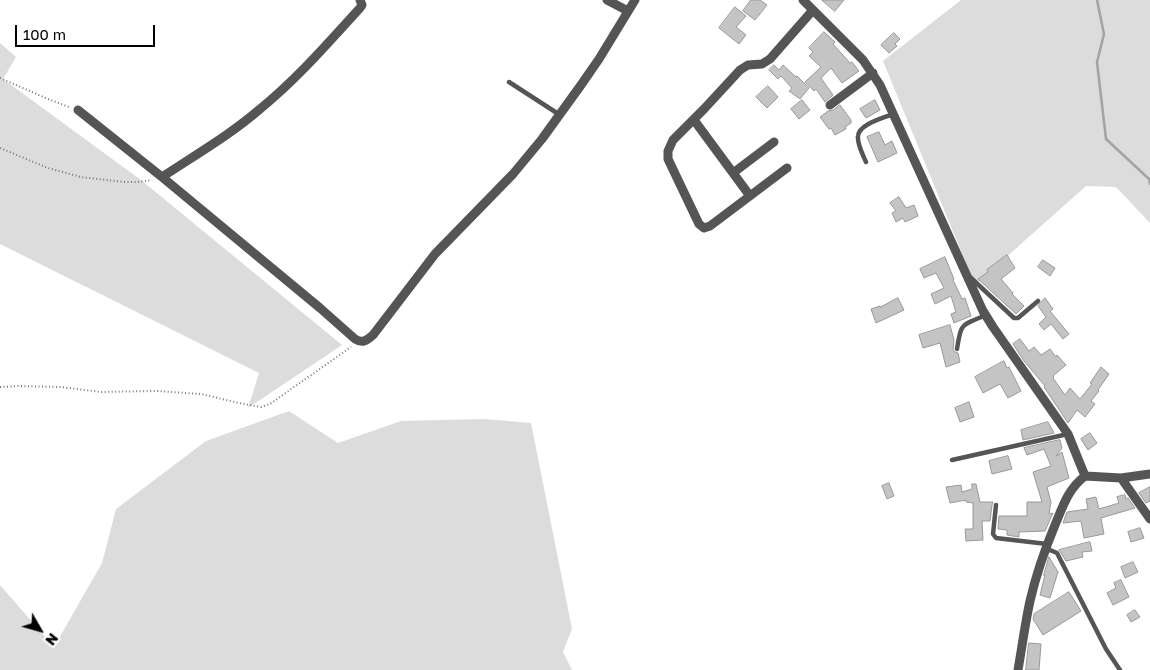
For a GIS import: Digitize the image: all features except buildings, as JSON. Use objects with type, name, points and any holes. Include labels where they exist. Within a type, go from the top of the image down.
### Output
[{"type":"street","points":[[162,177],[231,132],[260,110],[279,93],[360,8],[362,5],[360,0]]},
{"type":"street","points":[[607,0],[628,11]]},
{"type":"street","points":[[78,110],[162,177],[359,342],[366,341],[373,335],[435,254],[512,174],[560,115],[635,0]]},
{"type":"street","points":[[803,0],[863,60],[873,73],[894,114],[986,316],[1068,434],[1086,476]]},
{"type":"street","points":[[787,168],[710,226],[704,228],[699,224],[667,155],[670,143],[744,67],[762,64],[770,59],[813,10]]},
{"type":"street","points":[[830,105],[873,73]]},
{"type":"street","points":[[694,120],[750,196]]},
{"type":"street","points":[[734,173],[774,142]]},
{"type":"street","points":[[1018,670],[1030,600],[1046,547],[1064,503],[1071,491],[1086,476],[1121,478],[1150,474]]},
{"type":"street","points":[[1121,478],[1150,519]]},
{"type":"lane","points":[[509,82],[560,115]]},
{"type":"lane","points":[[866,162],[858,140],[859,131],[865,125],[894,114]]},
{"type":"lane","points":[[966,272],[1014,318],[1018,318],[1038,301]]},
{"type":"lane","points":[[957,349],[963,326],[986,316]]},
{"type":"lane","points":[[952,460],[1068,434]]},
{"type":"lane","points":[[996,505],[993,534],[996,538],[1046,547],[1057,553],[1106,649],[1120,670]]},
{"type":"path","points":[[0,78],[78,110]]},
{"type":"path","points":[[0,148],[48,168],[81,176],[111,181],[138,182],[162,177]]},
{"type":"path","points":[[0,387],[60,387],[101,392],[166,391],[201,394],[261,407],[270,404],[359,342]]},
{"type":"shaded area","points":[[961,0],[1150,0],[1150,223],[1116,187],[1086,186],[975,285],[883,61]]},
{"type":"shaded area","points":[[0,43],[16,57],[3,79],[141,180],[342,345],[248,408],[259,373],[0,244]]},
{"type":"shaded area","points":[[289,411],[338,443],[401,421],[484,419],[531,423],[572,629],[563,652],[572,670],[0,670],[0,585],[54,647],[102,563],[116,509],[206,441]]},
{"type":"waterway","points":[[1097,0],[1104,34],[1097,62],[1106,139],[1149,179],[1150,184]]}]
